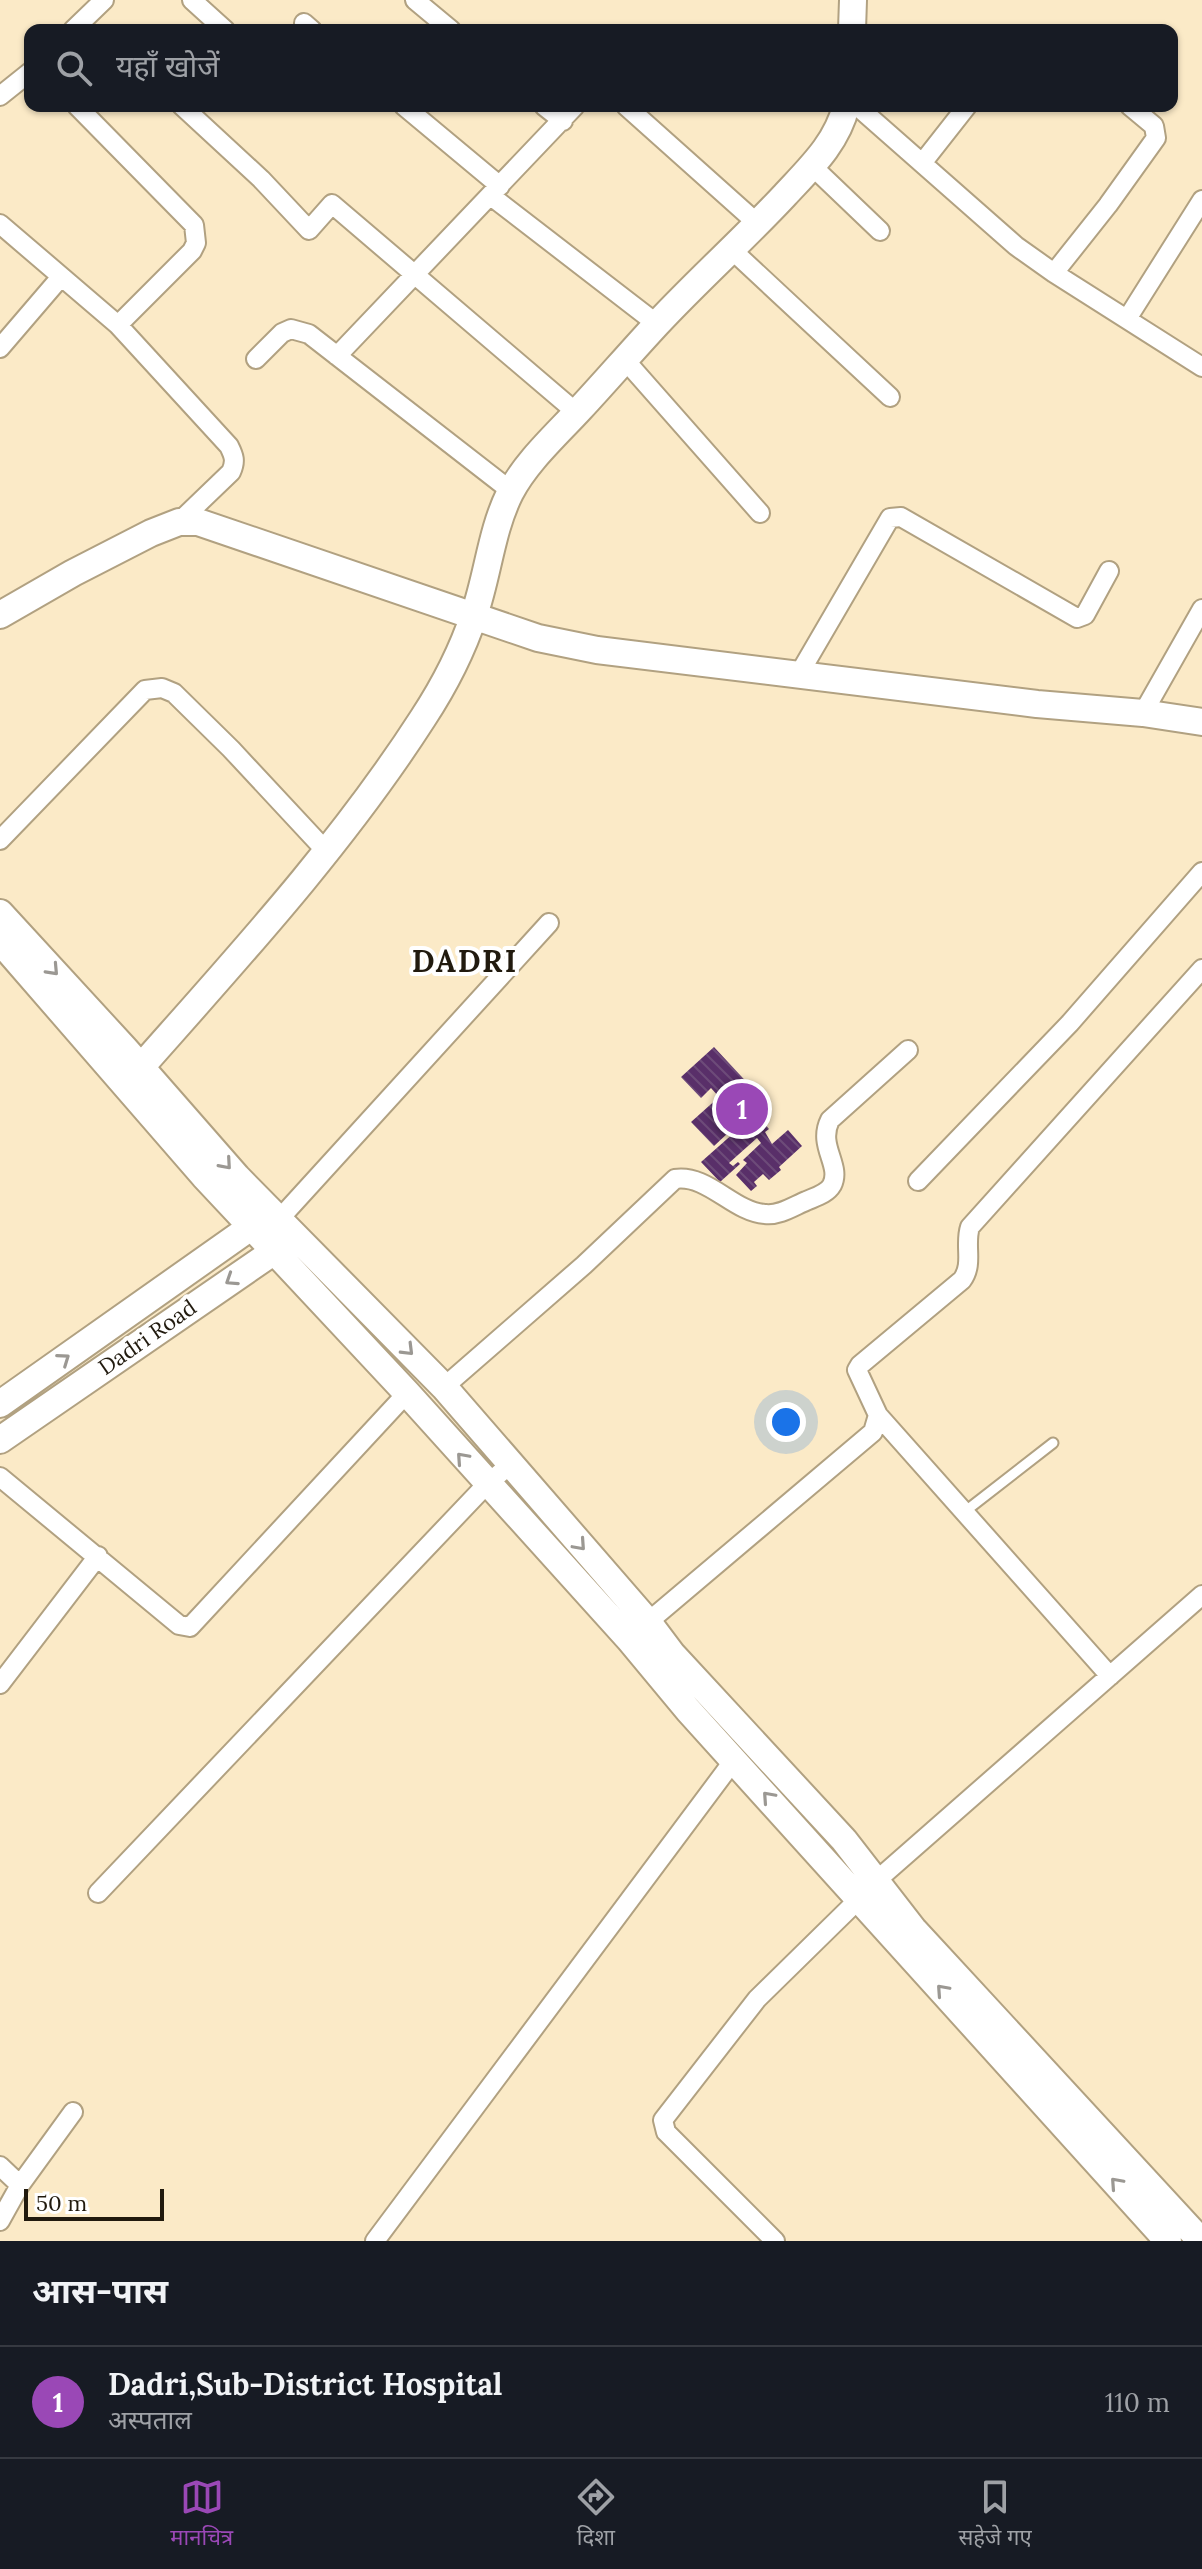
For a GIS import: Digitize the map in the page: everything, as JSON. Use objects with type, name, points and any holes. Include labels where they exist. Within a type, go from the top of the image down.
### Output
[{"type":"main road","points":[[852,24],[853,0]]},
{"type":"main road","points":[[141,1067],[259,934],[326,851],[423,718],[450,673],[474,615],[511,491],[546,446],[657,324],[812,166],[839,127],[844,112]]},
{"type":"main road","points":[[0,615],[151,533],[179,522],[198,522],[538,638],[597,650],[1202,722]]},
{"type":"main road","points":[[0,913],[141,1067],[486,1485],[629,1639],[734,1760],[868,1890],[913,1929],[1201,2241]]},
{"type":"main road","points":[[0,941],[195,1166],[273,1230],[444,1387],[648,1622],[672,1654],[844,1840],[868,1890],[1168,2241]]},
{"type":"main road","name":"Dadri Road","points":[[0,1404],[273,1230]]},
{"type":"main road","name":"Dadri Road","points":[[0,1440],[210,1293],[273,1230]]},
{"type":"street","points":[[87,24],[104,0]]},
{"type":"street","points":[[192,0],[218,24]]},
{"type":"street","points":[[415,0],[444,24]]},
{"type":"street","points":[[0,96],[24,77]]},
{"type":"street","points":[[83,112],[185,214],[197,232],[192,251],[118,325]]},
{"type":"street","points":[[188,112],[261,179],[309,230],[332,204],[577,413]]},
{"type":"street","points":[[410,112],[496,191],[657,324]]},
{"type":"street","points":[[552,112],[563,121]]},
{"type":"street","points":[[337,356],[570,112]]},
{"type":"street","points":[[633,112],[758,224]]},
{"type":"street","points":[[864,112],[1016,246],[1202,367]]},
{"type":"street","points":[[923,162],[962,112]]},
{"type":"street","points":[[1054,273],[1156,138],[1154,126],[1137,112]]},
{"type":"street","points":[[812,166],[880,231]]},
{"type":"street","points":[[1127,319],[1202,200]]},
{"type":"street","points":[[0,224],[118,325],[229,446],[235,463],[231,472],[179,522]]},
{"type":"street","points":[[732,250],[890,397]]},
{"type":"street","points":[[0,348],[60,278]]},
{"type":"street","points":[[256,359],[282,333],[291,329],[309,334],[511,491]]},
{"type":"street","points":[[625,360],[760,513]]},
{"type":"street","points":[[799,674],[890,518],[895,516],[1077,618],[1085,615],[1109,571]]},
{"type":"street","points":[[1143,713],[1202,609]]},
{"type":"street","points":[[0,840],[145,690],[152,687],[174,693],[326,851]]},
{"type":"street","points":[[918,1181],[1091,1000],[1202,872]]},
{"type":"street","points":[[273,1230],[549,923]]},
{"type":"street","points":[[1110,1676],[878,1415],[857,1370],[962,1280],[967,1272],[967,1235],[970,1227],[1202,969]]},
{"type":"street","points":[[444,1387],[584,1265],[675,1179],[690,1179],[767,1215],[822,1194],[834,1180],[824,1131],[830,1120],[908,1050]]},
{"type":"street","points":[[0,1477],[179,1625],[190,1627],[407,1393]]},
{"type":"street","points":[[648,1622],[873,1432],[878,1415]]},
{"type":"street","points":[[98,1893],[486,1485],[511,1464]]},
{"type":"street","points":[[0,1684],[98,1556]]},
{"type":"street","points":[[775,2241],[666,2132],[663,2120],[757,1999],[868,1890],[1202,1595]]},
{"type":"street","points":[[375,2241],[734,1760]]},
{"type":"street","points":[[0,2221],[20,2185],[73,2112]]},
{"type":"street","points":[[0,2166],[20,2185]]},
{"type":"lane","points":[[963,1513],[1053,1443]]},
{"type":"building","points":[[714,1047],[754,1090],[746,1098],[756,1109],[749,1115],[759,1126],[763,1122],[769,1129],[765,1132],[772,1144],[788,1130],[802,1146],[769,1180],[763,1174],[754,1182],[757,1186],[751,1191],[736,1175],[747,1163],[743,1160],[761,1143],[757,1138],[729,1163],[733,1166],[738,1162],[740,1164],[720,1182],[701,1162],[744,1124],[741,1121],[714,1146],[691,1122],[719,1097],[711,1088],[701,1098],[681,1077]]},
{"type":"place","name":"Dadri,Sub-District Hospital","points":[[742,1109]]},
{"type":"district","name":"DADRI","points":[[465,961]]}]
